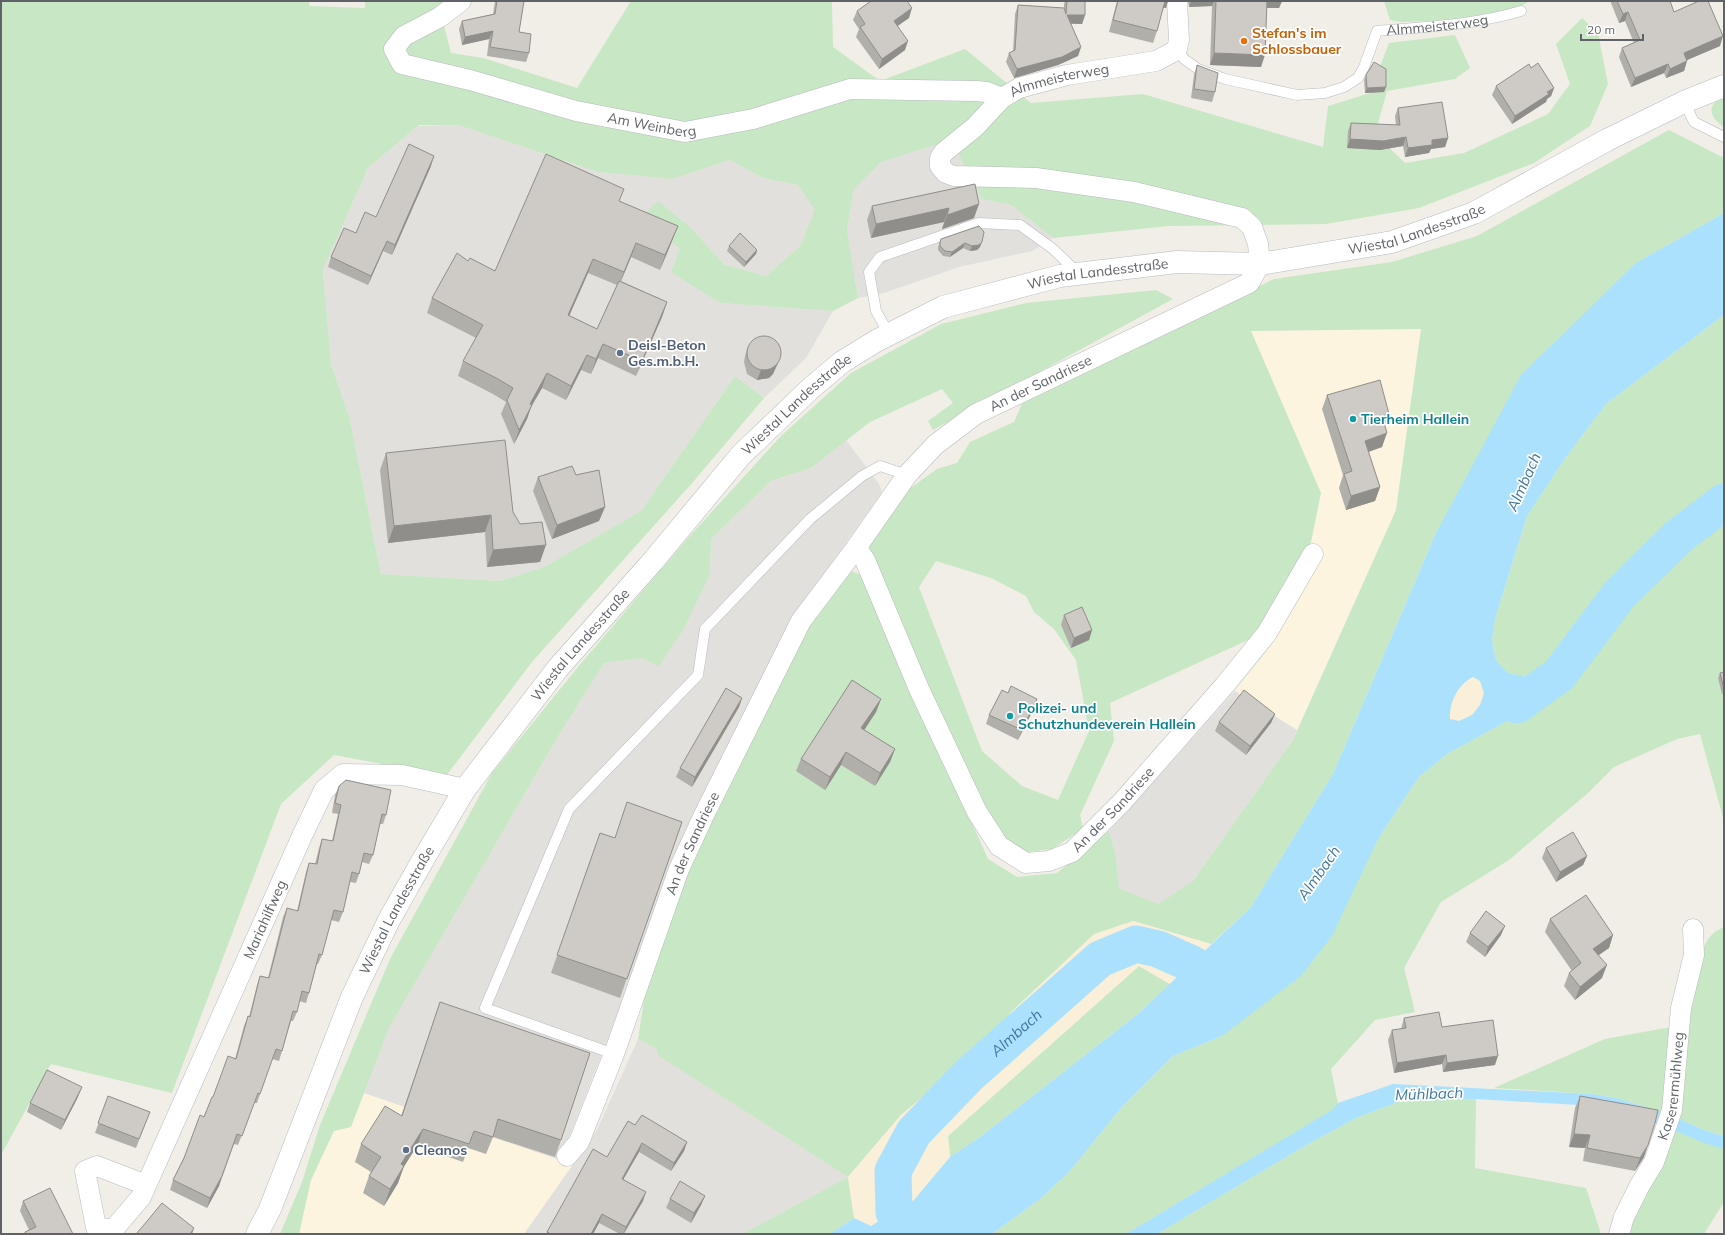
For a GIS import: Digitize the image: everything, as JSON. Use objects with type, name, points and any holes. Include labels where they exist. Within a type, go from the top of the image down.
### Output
[{"type":"main road","name":"Wiestal Landesstraße","points":[[257,1234],[270,1209],[352,997],[389,920],[465,790],[558,668],[653,561],[741,455],[811,388],[842,362],[889,334],[943,307],[1060,276],[1177,262],[1260,264],[1392,242],[1474,213],[1608,140],[1684,102],[1724,86]]},
{"type":"street","name":"Am Weinberg","points":[[461,1],[440,17],[404,36],[394,49],[402,64],[470,80],[576,111],[685,132],[753,119],[850,89],[976,91],[987,92],[1002,98]]},
{"type":"street","points":[[1177,1],[1179,40],[1177,49]]},
{"type":"street","name":"Almmeisterweg","points":[[1177,49],[1156,61],[1067,75],[1019,88],[1002,98],[975,126],[944,152],[940,158],[940,166],[946,173],[954,176],[1036,178],[1119,190],[1242,218],[1252,228],[1257,240],[1260,264]]},
{"type":"street","name":"An der Sandriese","points":[[568,1156],[579,1142],[614,1054],[679,869],[704,815],[801,621],[856,548],[907,475],[935,445],[976,414],[1249,283],[1260,264]]},
{"type":"street","name":"An der Sandriese","points":[[856,548],[865,560],[919,689],[977,812],[999,846],[1026,863],[1049,861],[1072,852],[1122,802],[1224,686],[1267,633],[1313,554]]},
{"type":"street","name":"Mariahilfweg","points":[[146,1185],[324,790],[343,774],[402,775],[465,790]]},
{"type":"street","name":"Kaserermühlweg","points":[[1618,1234],[1624,1217],[1640,1185],[1654,1162],[1664,1137],[1672,1110],[1680,1008],[1694,955],[1693,929]]},
{"type":"lane","name":"Almmeisterweg","points":[[1177,49],[1184,59],[1198,69],[1225,80],[1297,95],[1325,93],[1344,87],[1358,78],[1364,67],[1377,31],[1495,19],[1520,11]]},
{"type":"lane","points":[[1684,102],[1694,122],[1724,137]]},
{"type":"lane","points":[[889,334],[876,311],[869,272],[880,257],[979,223],[1020,225],[1054,249],[1079,273]]},
{"type":"lane","points":[[614,1054],[485,1008],[569,809],[698,675],[705,629],[810,519],[862,476],[880,466],[907,475]]},
{"type":"shaded area","points":[[458,125],[598,172],[672,179],[730,160],[763,178],[798,185],[816,210],[801,245],[766,276],[725,265],[692,229],[643,216],[680,249],[720,303],[833,311],[806,358],[764,398],[735,376],[641,511],[544,567],[500,581],[381,574],[350,420],[331,364],[323,268],[368,168],[418,126]]},
{"type":"shaded area","points":[[951,140],[982,199],[1011,205],[1053,238],[1032,251],[959,267],[884,293],[858,298],[847,230],[854,188],[881,162]]},
{"type":"shaded area","points":[[1421,328],[1396,510],[1297,730],[1235,691],[1271,646],[1317,562],[1311,542],[1321,493],[1251,331]]},
{"type":"shaded area","points":[[846,440],[879,484],[882,492],[797,612],[679,858],[560,1160],[364,1093],[389,1028],[556,740],[604,663],[641,658],[710,575],[711,539],[771,481],[811,468]]},
{"type":"shaded area","points":[[1235,691],[1297,730],[1293,740],[1193,881],[1158,904],[1119,888],[1116,857],[1109,831]]},
{"type":"shaded area","points":[[638,1039],[657,1049],[660,1056],[848,1177],[742,1234],[524,1234],[596,1132]]},
{"type":"shaded area","points":[[364,1093],[560,1160],[572,1166],[524,1234],[299,1234],[311,1180],[334,1131],[351,1127]]},
{"type":"green space","points":[[1,1],[308,1],[310,6],[365,8],[365,1],[452,1],[440,10],[451,53],[483,58],[577,88],[631,1],[832,1],[833,47],[880,81],[965,49],[1031,103],[1143,94],[1323,147],[1328,106],[1370,93],[1389,43],[1455,35],[1470,68],[1455,79],[1387,91],[1375,134],[1405,163],[1464,153],[1548,114],[1570,84],[1556,44],[1582,18],[1598,33],[1608,84],[1590,126],[1534,163],[1419,208],[1326,224],[1169,226],[1053,238],[1011,205],[982,199],[951,140],[881,162],[854,189],[847,230],[858,298],[833,311],[720,303],[671,272],[680,249],[642,216],[658,201],[692,229],[725,265],[766,276],[801,245],[815,210],[798,185],[763,178],[730,160],[672,179],[598,172],[458,125],[419,125],[368,168],[323,269],[331,364],[350,420],[381,574],[500,581],[544,567],[641,511],[735,376],[764,398],[693,482],[532,662],[446,776],[334,755],[281,804],[172,1093],[51,1064],[1,1155]]},
{"type":"green space","points":[[1384,1],[1530,1],[1515,9],[1454,20],[1402,22],[1390,20]]},
{"type":"green space","points":[[1724,97],[1724,127],[1715,120],[1712,108],[1718,100]]},
{"type":"green space","points":[[1669,130],[1724,158],[1724,213],[1636,263],[1435,535],[1333,774],[1251,907],[1211,944],[1133,921],[1010,1013],[998,1034],[901,1115],[848,1177],[659,1056],[657,1049],[638,1039],[645,993],[698,845],[808,627],[849,570],[863,576],[988,859],[1017,877],[1057,873],[1109,831],[1116,857],[1119,888],[1158,904],[1193,881],[1293,740],[1396,510],[1421,329],[1251,331],[1321,493],[1311,542],[1259,635],[1110,703],[1114,741],[1080,815],[1083,829],[1052,849],[1027,852],[1005,839],[989,816],[926,684],[867,543],[905,492],[937,469],[957,463],[970,442],[1014,422],[1024,399],[1274,279],[1392,262],[1477,236]],"holes":[[[936,561],[991,578],[1026,596],[1034,612],[1054,629],[1076,660],[1089,731],[1058,800],[1022,786],[982,751],[919,587]]]},
{"type":"green space","points":[[1156,290],[1173,299],[933,430],[928,421],[953,403],[942,389],[870,422],[811,468],[771,481],[711,539],[710,574],[683,630],[659,666],[641,658],[604,663],[556,740],[389,1028],[351,1127],[334,1131],[311,1180],[299,1234],[280,1234],[302,1182],[320,1125],[390,959],[492,773],[578,667],[687,539],[781,436],[851,373],[941,324],[1026,303]]},
{"type":"green space","points":[[1724,315],[1724,821],[1700,734],[1677,739],[1614,767],[1588,793],[1509,860],[1441,902],[1404,968],[1415,1012],[1375,1020],[1331,1069],[1338,1103],[1333,1110],[1126,1234],[992,1234],[1040,1199],[1069,1172],[1121,1108],[1173,1056],[1222,1036],[1378,839],[1419,777],[1447,754],[1540,703],[1566,686],[1546,672],[1527,677],[1508,673],[1496,660],[1492,641],[1495,619],[1527,516],[1566,457],[1606,404]]},
{"type":"green space","points":[[1724,927],[1724,1136],[1704,1130],[1675,1117],[1680,1053],[1703,949],[1711,936],[1716,931]]},
{"type":"green space","points":[[1139,966],[1170,984],[1138,1014],[980,1137],[950,1157],[948,1136]]},
{"type":"green space","points":[[1671,1027],[1666,1113],[1616,1098],[1592,1094],[1494,1088],[1605,1039]]},
{"type":"green space","points":[[1406,1099],[1476,1099],[1475,1168],[1586,1188],[1601,1234],[1157,1234],[1303,1147],[1356,1118]]},
{"type":"green space","points":[[1672,1130],[1724,1149],[1724,1202],[1704,1234],[1624,1234]]},
{"type":"green space","points":[[848,1177],[854,1218],[830,1234],[742,1234]]},
{"type":"sand","points":[[1473,677],[1480,681],[1484,693],[1480,705],[1472,715],[1459,721],[1449,719],[1449,713],[1455,694],[1463,684]]},
{"type":"sand","points":[[1133,921],[1211,944],[1170,984],[1139,966],[948,1136],[950,1157],[914,1200],[871,1226],[854,1218],[848,1177],[901,1115],[998,1034],[1010,1013],[1094,934]]},
{"type":"water","points":[[1724,213],[1724,315],[1606,404],[1566,457],[1527,516],[1495,619],[1492,641],[1496,660],[1508,673],[1527,677],[1546,672],[1559,675],[1566,686],[1540,703],[1447,754],[1419,777],[1378,839],[1332,936],[1301,976],[1222,1036],[1173,1056],[1121,1108],[1069,1172],[1040,1199],[992,1234],[830,1234],[854,1218],[871,1226],[914,1200],[950,1157],[980,1137],[1138,1014],[1251,907],[1333,774],[1435,535],[1521,375],[1636,263]],"holes":[[[1473,677],[1480,681],[1484,693],[1480,705],[1472,715],[1459,721],[1450,719],[1451,707],[1459,689]]]},
{"type":"water","name":"Mühlbach","points":[[1393,1084],[1592,1094],[1616,1098],[1666,1113],[1704,1130],[1724,1136],[1724,1149],[1704,1143],[1661,1125],[1595,1106],[1476,1099],[1406,1099],[1356,1118],[1303,1147],[1157,1234],[1126,1234],[1332,1110],[1338,1103]]},
{"type":"building","points":[[497,1],[524,1],[519,32],[531,34],[529,53],[490,47],[493,31],[465,37],[462,21],[495,14]]},
{"type":"building","points":[[871,1],[907,1],[912,8],[894,21],[908,41],[882,59],[860,27],[865,24],[857,11]]},
{"type":"building","points":[[1067,1],[1085,1],[1085,15],[1067,15],[1081,47],[1062,57],[1017,69],[1009,53],[1015,50],[1018,5],[1064,8],[1066,14]]},
{"type":"building","points":[[1118,1],[1165,1],[1157,31],[1113,20]]},
{"type":"building","name":"Stefan's im Schlossbauer","points":[[1216,1],[1267,1],[1265,55],[1214,53]]},
{"type":"building","points":[[1617,1],[1670,1],[1674,12],[1699,1],[1708,1],[1723,36],[1684,53],[1687,61],[1670,69],[1668,64],[1635,78],[1622,48],[1640,40],[1628,12],[1623,14]]},
{"type":"building","points":[[1374,62],[1386,69],[1386,87],[1367,88],[1366,75]]},
{"type":"building","points":[[1538,63],[1554,88],[1547,92],[1549,94],[1515,116],[1496,86],[1529,64],[1531,68]]},
{"type":"building","points":[[1197,65],[1218,73],[1215,92],[1194,89]]},
{"type":"building","points":[[1442,102],[1448,138],[1432,140],[1432,145],[1408,148],[1406,137],[1383,141],[1350,139],[1351,123],[1400,125],[1398,108]]},
{"type":"building","points":[[409,144],[434,156],[395,245],[387,241],[371,276],[331,257],[344,228],[356,233],[365,212],[376,217]]},
{"type":"building","points":[[546,154],[624,189],[619,201],[678,226],[665,255],[636,243],[624,272],[593,259],[568,315],[597,329],[619,281],[667,302],[642,361],[603,344],[596,359],[587,355],[571,386],[547,373],[530,404],[532,405],[519,430],[507,400],[513,388],[463,361],[483,325],[432,298],[457,253],[468,261],[470,258],[495,271]]},
{"type":"building","points":[[975,184],[979,204],[947,215],[949,208],[876,224],[872,206]]},
{"type":"building","points":[[979,226],[984,232],[982,242],[979,245],[972,246],[965,243],[952,252],[945,251],[940,246],[941,239]]},
{"type":"building","points":[[740,233],[757,250],[746,262],[729,246]]},
{"type":"building","points":[[764,336],[776,341],[781,353],[776,365],[764,370],[752,365],[747,353],[752,341]]},
{"type":"building","points":[[1380,380],[1389,414],[1382,416],[1387,433],[1365,441],[1380,487],[1351,496],[1344,474],[1352,471],[1327,395]]},
{"type":"building","points":[[505,440],[513,512],[520,524],[542,522],[546,545],[493,550],[491,515],[394,526],[386,453]]},
{"type":"building","points":[[572,466],[576,475],[599,470],[605,507],[557,525],[538,477]]},
{"type":"building","points":[[1082,607],[1092,630],[1074,638],[1064,615]]},
{"type":"building","points":[[1724,672],[1724,689],[1720,673]]},
{"type":"building","points":[[852,680],[881,699],[861,728],[895,749],[880,773],[846,752],[830,777],[801,759]]},
{"type":"building","name":"Polizei- und Schutzhundeverein Hallein","points":[[1011,686],[1037,699],[1022,730],[989,715],[1002,690],[1008,693]]},
{"type":"building","points":[[726,688],[742,698],[695,777],[680,768]]},
{"type":"building","points":[[1244,690],[1275,714],[1250,746],[1219,722]]},
{"type":"building","points":[[346,780],[391,790],[386,815],[382,814],[373,855],[364,853],[359,874],[352,872],[343,912],[334,910],[322,955],[319,954],[309,993],[302,991],[297,1012],[293,1011],[282,1051],[276,1049],[260,1094],[258,1093],[242,1136],[237,1134],[222,1176],[210,1198],[173,1180],[184,1158],[200,1115],[204,1117],[213,1097],[228,1056],[236,1059],[248,1016],[250,1017],[260,976],[269,978],[287,908],[298,911],[309,863],[317,864],[322,839],[333,841],[341,805],[335,803],[339,786]]},
{"type":"building","points":[[627,802],[682,822],[627,979],[557,955],[600,833],[615,838]]},
{"type":"building","points":[[1573,832],[1587,856],[1560,872],[1546,848]]},
{"type":"building","points":[[1586,895],[1613,935],[1593,949],[1607,965],[1580,987],[1569,973],[1581,963],[1550,919]]},
{"type":"building","points":[[1486,911],[1505,926],[1488,947],[1470,933]]},
{"type":"building","points":[[440,1002],[590,1053],[561,1140],[498,1119],[493,1137],[474,1131],[469,1144],[423,1129],[401,1164],[404,1166],[390,1189],[369,1176],[381,1157],[361,1144],[385,1106],[402,1116]]},
{"type":"building","points":[[1439,1012],[1442,1027],[1493,1020],[1498,1056],[1447,1063],[1446,1055],[1397,1063],[1392,1030],[1406,1028],[1404,1018]]},
{"type":"building","points":[[47,1070],[82,1087],[65,1120],[30,1103]]},
{"type":"building","points":[[108,1096],[150,1112],[139,1139],[98,1123]]},
{"type":"building","points":[[1580,1096],[1658,1110],[1648,1145],[1640,1158],[1587,1148],[1590,1135],[1574,1134]]},
{"type":"building","points":[[642,1115],[687,1142],[674,1163],[642,1143],[622,1179],[646,1192],[626,1227],[602,1214],[591,1234],[551,1234],[547,1232],[593,1149],[607,1157],[628,1121],[635,1125]]},
{"type":"building","points":[[680,1181],[705,1196],[694,1213],[670,1199]]},
{"type":"building","points":[[50,1188],[73,1234],[26,1234],[25,1232],[36,1227],[23,1201]]},
{"type":"building","points":[[162,1203],[194,1228],[190,1234],[136,1234]]},
{"type":"waterway","name":"Almbach","points":[[1517,705],[1559,675],[1619,595],[1679,536],[1724,502]]},
{"type":"waterway","name":"Almbach","points":[[927,1221],[903,1234],[894,1212],[893,1171],[914,1132],[969,1075],[1100,959],[1136,944],[1158,949],[1192,964],[1227,984]]},
{"type":"place","name":"Stefan's im Schlossbauer","points":[[1244,41]]},
{"type":"place","name":"Deisl-Beton Ges.m.b.H.","points":[[620,353]]},
{"type":"place","name":"Tierheim Hallein","points":[[1353,419]]},
{"type":"place","name":"Polizei- und Schutzhundeverein Hallein","points":[[1010,716]]},
{"type":"place","name":"Cleanos","points":[[406,1150]]}]
